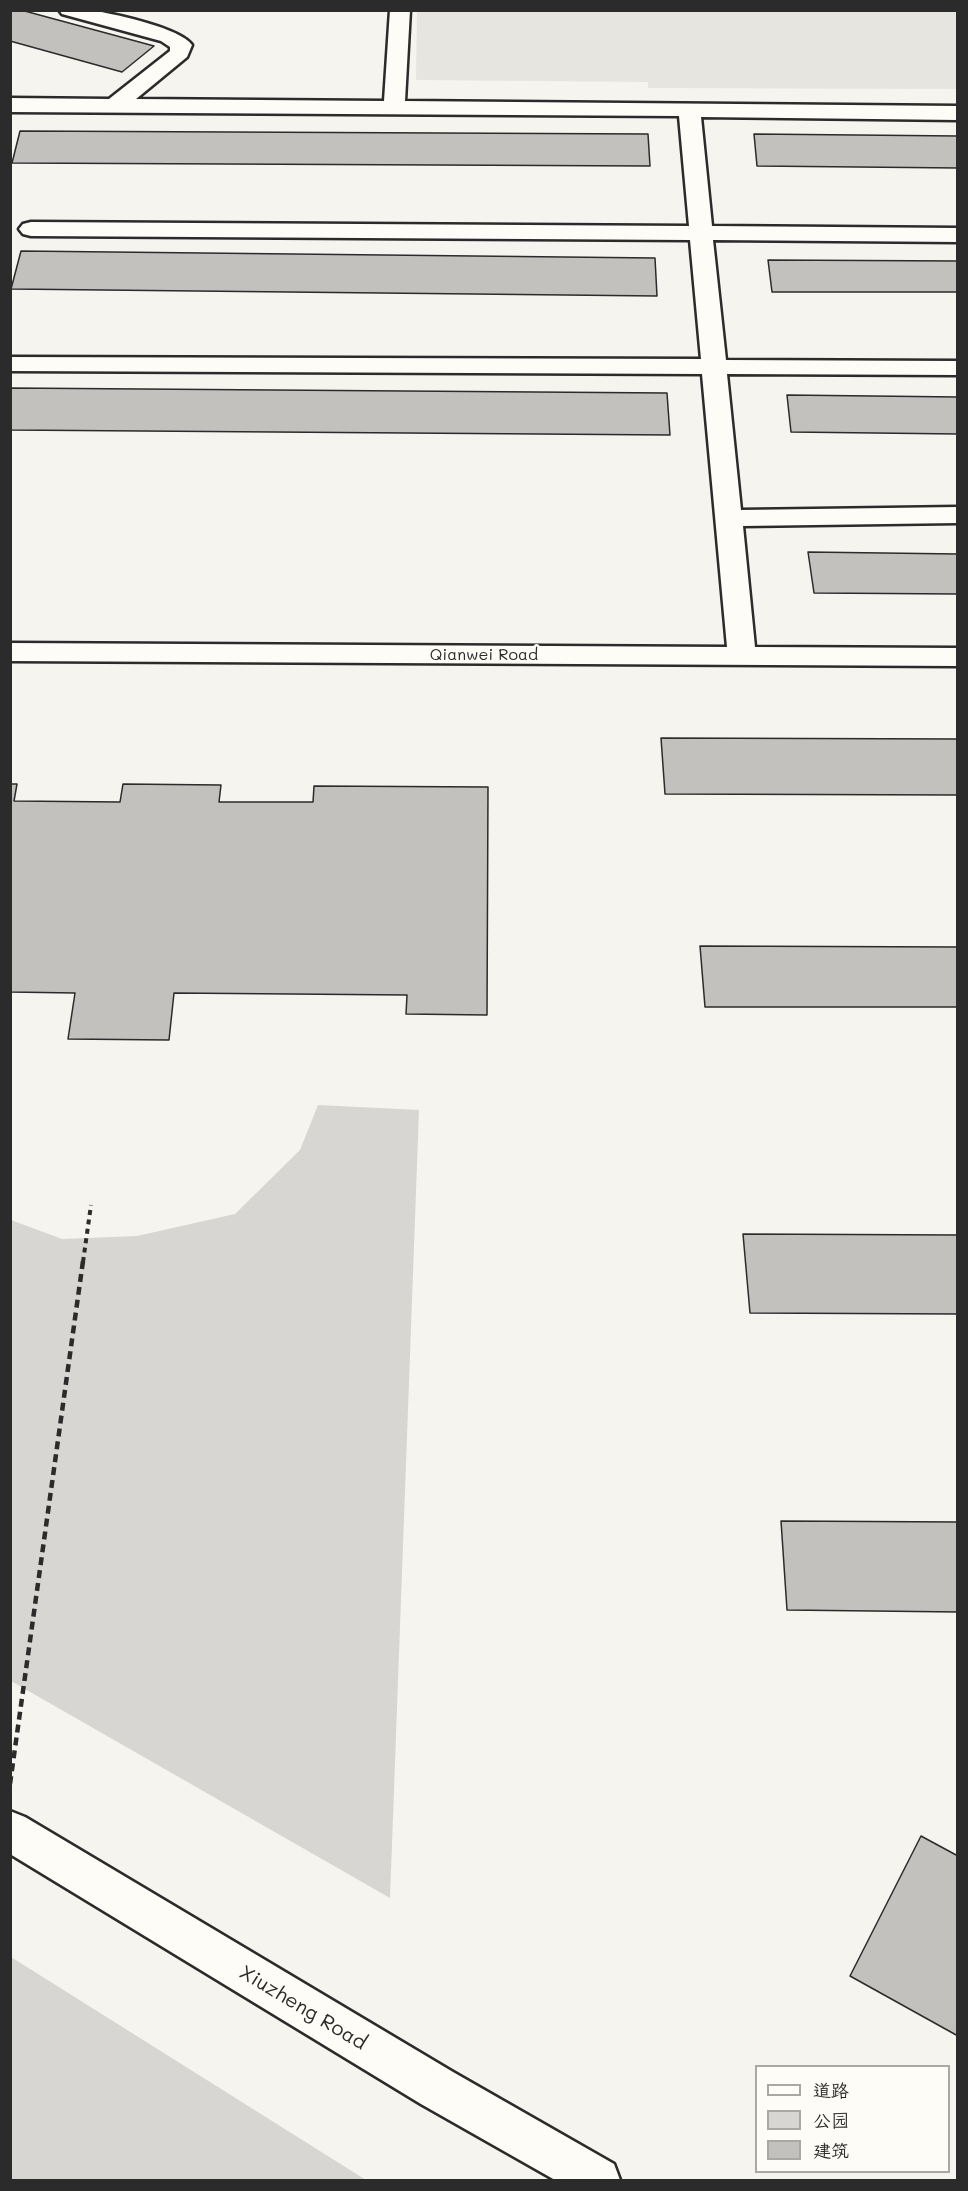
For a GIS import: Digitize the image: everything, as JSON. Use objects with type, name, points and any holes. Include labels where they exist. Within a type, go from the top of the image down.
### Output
[{"type":"street","points":[[69,10],[168,37],[181,45],[180,53],[113,106]]},
{"type":"street","points":[[394,108],[400,10]]},
{"type":"street","points":[[10,105],[957,113]]},
{"type":"street","points":[[689,110],[742,657]]},
{"type":"street","points":[[31,229],[957,235]]},
{"type":"street","points":[[10,364],[957,368]]},
{"type":"street","points":[[729,518],[957,516]]},
{"type":"street","name":"Qianwei Road","points":[[10,652],[957,657]]},
{"type":"street","name":"Xiuzheng Road","points":[[10,1831],[437,2088],[598,2181]]},
{"type":"path","points":[[10,1784],[91,1205]]},
{"type":"shaded area","points":[[417,11],[957,11],[957,89],[648,88],[648,82],[416,80]]},
{"type":"green space","points":[[318,1105],[419,1110],[390,1898],[11,1681],[11,1220],[62,1239],[137,1236],[235,1214],[300,1150]]},
{"type":"green space","points":[[11,1957],[366,2180],[11,2180]]},
{"type":"building","points":[[10,10],[21,10],[154,46],[122,72],[10,41]]},
{"type":"building","points":[[20,131],[648,134],[650,166],[12,163]]},
{"type":"building","points":[[754,134],[958,136],[958,168],[757,166]]},
{"type":"building","points":[[21,251],[655,258],[657,296],[11,289]]},
{"type":"building","points":[[768,260],[958,261],[958,292],[772,292]]},
{"type":"building","points":[[10,388],[667,393],[670,435],[10,430]]},
{"type":"building","points":[[787,395],[958,397],[958,434],[791,432]]},
{"type":"building","points":[[808,552],[958,554],[958,594],[814,593]]},
{"type":"building","points":[[661,738],[958,739],[958,795],[665,794]]},
{"type":"building","points":[[10,784],[17,784],[14,801],[120,802],[123,784],[221,785],[219,802],[313,802],[314,786],[488,787],[487,1015],[406,1014],[407,995],[174,993],[169,1040],[68,1039],[75,993],[10,992]]},
{"type":"building","points":[[700,946],[958,947],[958,1007],[705,1007]]},
{"type":"building","points":[[743,1234],[958,1235],[958,1314],[750,1313]]},
{"type":"building","points":[[781,1521],[958,1522],[958,1612],[787,1610]]},
{"type":"building","points":[[921,1836],[958,1856],[958,2036],[850,1976]]}]
